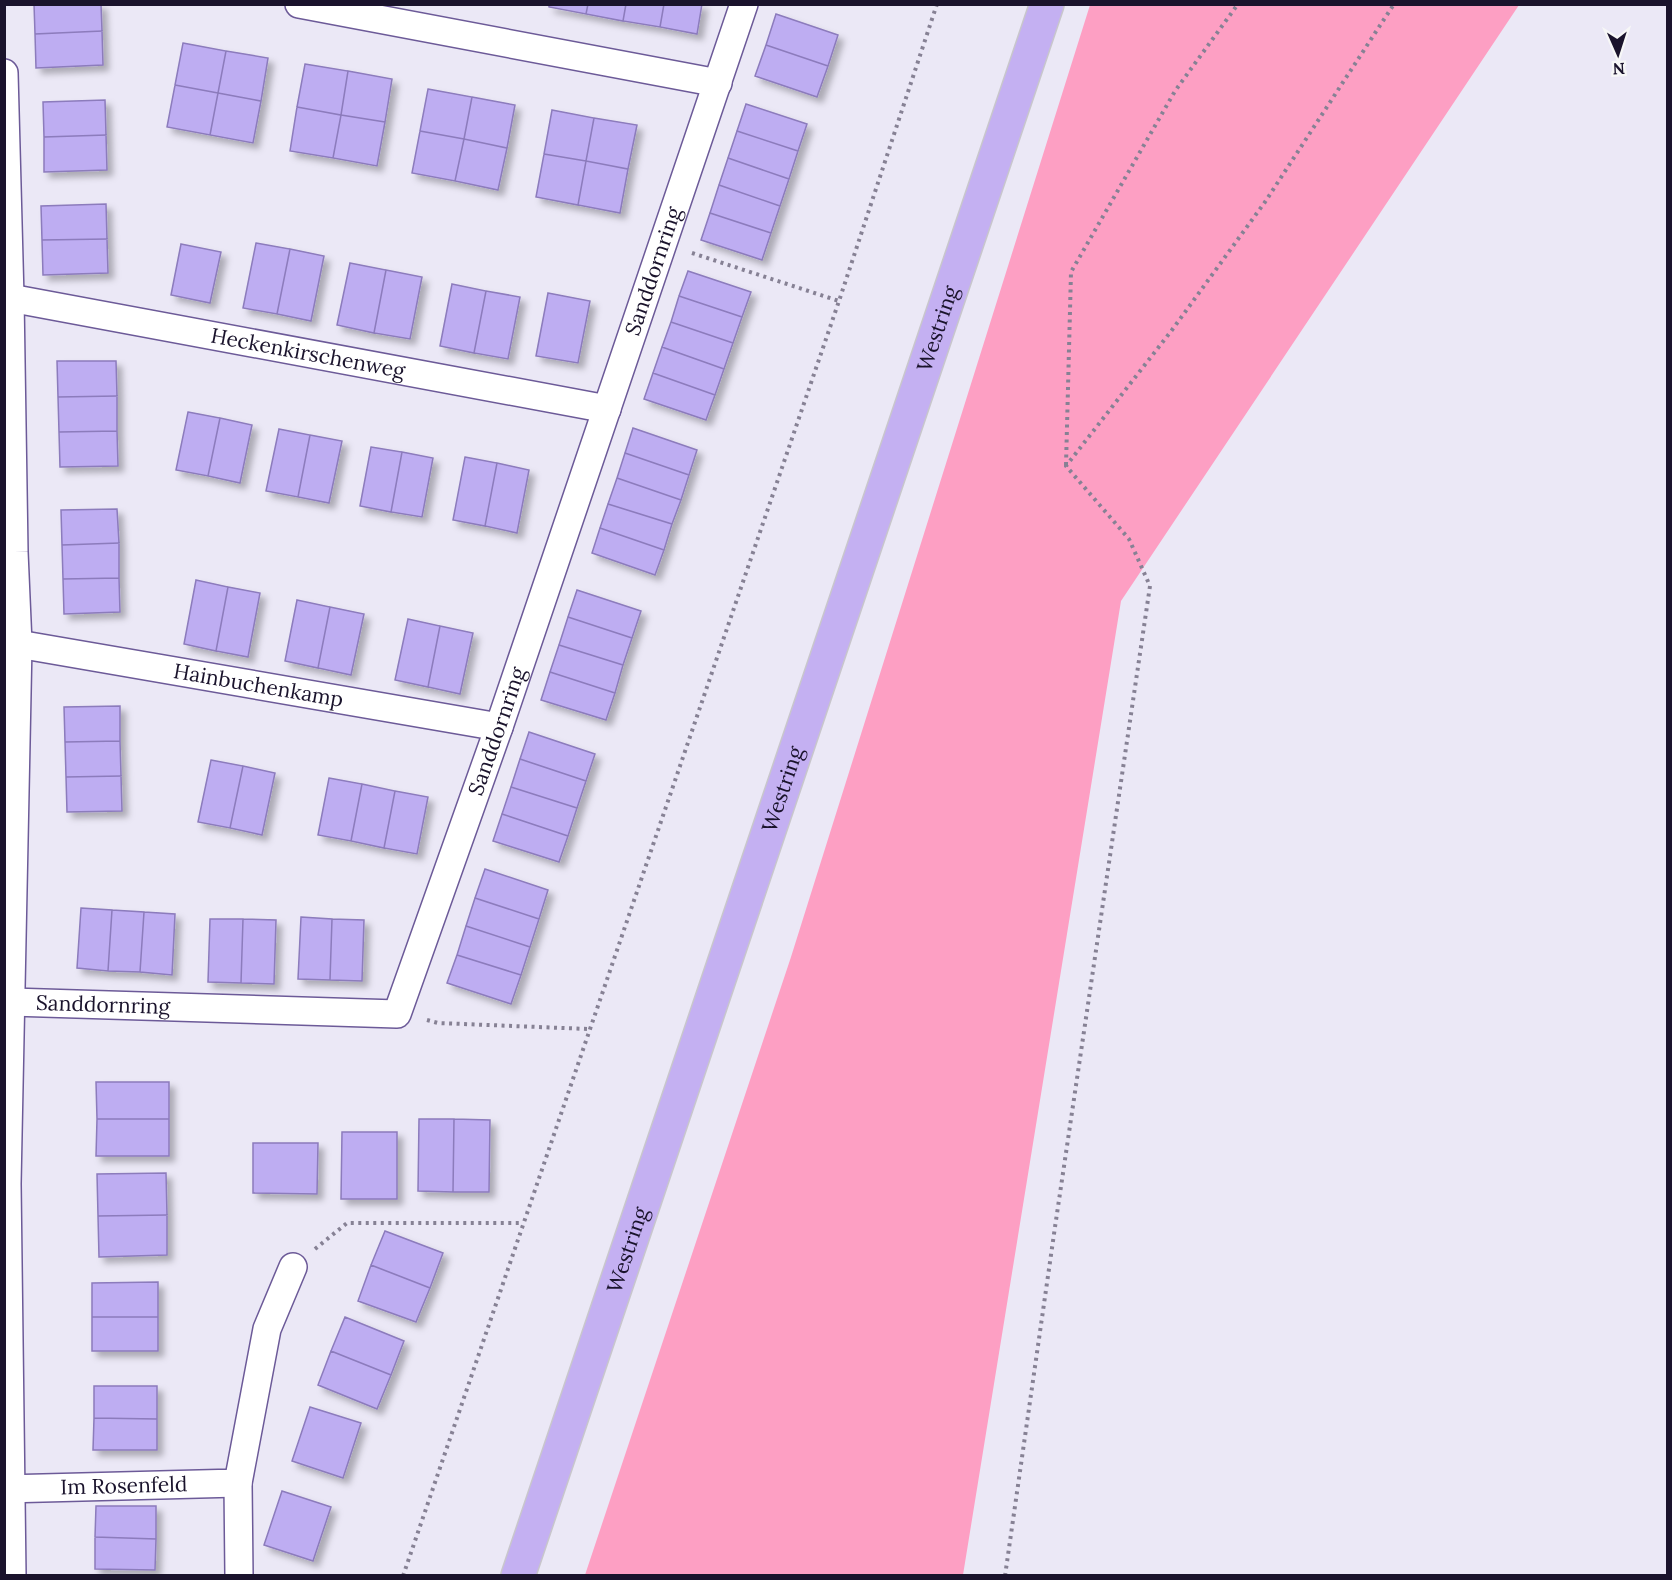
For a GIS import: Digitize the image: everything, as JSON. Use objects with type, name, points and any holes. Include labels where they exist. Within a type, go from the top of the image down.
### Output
[{"type":"main road","name":"Westring","points":[[518,1575],[1047,4]]},
{"type":"street","points":[[299,4],[718,83]]},
{"type":"street","name":"Sanddornring","points":[[11,1002],[397,1014],[499,727],[744,4]]},
{"type":"street","points":[[4,73],[6,243],[10,298],[9,552],[18,644],[8,872],[11,1002],[6,1184],[8,1489],[12,1575]]},
{"type":"street","name":"Heckenkirschenweg","points":[[10,298],[607,410]]},
{"type":"street","name":"Hainbuchenkamp","points":[[18,644],[499,727]]},
{"type":"street","points":[[239,1575],[238,1483],[267,1329],[293,1267]]},
{"type":"street","name":"Im Rosenfeld","points":[[8,1489],[238,1483]]},
{"type":"path","points":[[403,1575],[839,301],[937,4]]},
{"type":"path","points":[[1005,1575],[1054,1227],[1150,586],[1129,539],[1066,466],[1071,272],[1175,91],[1238,4]]},
{"type":"path","points":[[1066,466],[1172,330],[1265,202],[1394,4]]},
{"type":"path","points":[[663,243],[839,301]]},
{"type":"path","points":[[397,1014],[438,1023],[588,1029]]},
{"type":"path","points":[[293,1267],[347,1223],[523,1223]]},
{"type":"shaded area","points":[[1090,5],[1519,5],[1121,601],[963,1575],[585,1575],[791,957]]},
{"type":"building","points":[[34,4],[101,4],[102,31],[35,34]]},
{"type":"building","points":[[549,4],[588,4],[586,14],[549,7]]},
{"type":"building","points":[[588,4],[626,4],[623,21],[586,14]]},
{"type":"building","points":[[626,4],[664,4],[660,27],[623,21]]},
{"type":"building","points":[[664,4],[702,4],[697,34],[660,27]]},
{"type":"building","points":[[776,14],[838,35],[828,66],[766,45]]},
{"type":"building","points":[[102,31],[103,65],[36,68],[35,34]]},
{"type":"building","points":[[183,43],[226,51],[218,93],[175,85]]},
{"type":"building","points":[[766,45],[828,66],[817,97],[755,76]]},
{"type":"building","points":[[226,51],[268,58],[261,101],[218,93]]},
{"type":"building","points":[[305,64],[348,71],[341,115],[297,107]]},
{"type":"building","points":[[348,71],[392,79],[385,122],[341,115]]},
{"type":"building","points":[[175,85],[218,93],[210,135],[167,127]]},
{"type":"building","points":[[428,89],[472,97],[464,139],[420,131]]},
{"type":"building","points":[[218,93],[261,101],[253,143],[210,135]]},
{"type":"building","points":[[472,97],[515,105],[507,148],[464,139]]},
{"type":"building","points":[[105,100],[106,135],[44,137],[43,102]]},
{"type":"building","points":[[746,104],[807,124],[798,151],[737,131]]},
{"type":"building","points":[[297,107],[341,115],[333,158],[290,151]]},
{"type":"building","points":[[552,110],[594,118],[586,161],[544,154]]},
{"type":"building","points":[[341,115],[385,122],[377,166],[333,158]]},
{"type":"building","points":[[594,118],[637,125],[628,169],[586,161]]},
{"type":"building","points":[[420,131],[464,139],[455,181],[412,173]]},
{"type":"building","points":[[737,131],[798,151],[789,179],[728,158]]},
{"type":"building","points":[[106,135],[107,170],[44,172],[44,137]]},
{"type":"building","points":[[464,139],[507,148],[498,190],[455,181]]},
{"type":"building","points":[[544,154],[586,161],[578,205],[536,197]]},
{"type":"building","points":[[728,158],[789,179],[780,206],[719,185]]},
{"type":"building","points":[[586,161],[628,169],[620,213],[578,205]]},
{"type":"building","points":[[719,185],[780,206],[771,233],[710,213]]},
{"type":"building","points":[[106,204],[107,239],[42,240],[41,206]]},
{"type":"building","points":[[710,213],[771,233],[762,260],[701,240]]},
{"type":"building","points":[[107,239],[108,273],[43,275],[42,240]]},
{"type":"building","points":[[256,243],[290,249],[277,314],[243,308]]},
{"type":"building","points":[[181,244],[221,252],[210,303],[171,295]]},
{"type":"building","points":[[290,249],[324,256],[311,321],[277,314]]},
{"type":"building","points":[[350,263],[386,270],[374,333],[337,325]]},
{"type":"building","points":[[386,270],[422,277],[410,339],[374,333]]},
{"type":"building","points":[[688,271],[751,292],[742,317],[679,296]]},
{"type":"building","points":[[452,284],[486,291],[474,353],[440,346]]},
{"type":"building","points":[[486,291],[520,297],[508,359],[474,353]]},
{"type":"building","points":[[548,293],[590,301],[578,363],[536,356]]},
{"type":"building","points":[[679,296],[742,317],[733,343],[671,322]]},
{"type":"building","points":[[671,322],[733,343],[724,369],[662,347]]},
{"type":"building","points":[[662,347],[724,369],[715,395],[653,373]]},
{"type":"building","points":[[57,361],[116,361],[117,396],[58,397]]},
{"type":"building","points":[[653,373],[715,395],[706,420],[644,399]]},
{"type":"building","points":[[117,396],[117,431],[59,432],[58,397]]},
{"type":"building","points":[[188,412],[220,418],[208,476],[176,470]]},
{"type":"building","points":[[220,418],[252,425],[240,483],[208,476]]},
{"type":"building","points":[[633,428],[697,450],[689,475],[625,453]]},
{"type":"building","points":[[279,429],[310,435],[298,497],[266,491]]},
{"type":"building","points":[[117,431],[118,466],[60,467],[59,432]]},
{"type":"building","points":[[310,435],[342,441],[329,503],[298,497]]},
{"type":"building","points":[[371,447],[402,452],[391,512],[360,506]]},
{"type":"building","points":[[402,452],[433,458],[422,517],[391,512]]},
{"type":"building","points":[[625,453],[689,475],[681,500],[617,478]]},
{"type":"building","points":[[465,457],[497,463],[485,526],[453,520]]},
{"type":"building","points":[[497,463],[529,470],[517,533],[485,526]]},
{"type":"building","points":[[617,478],[681,500],[672,524],[608,504]]},
{"type":"building","points":[[608,504],[672,524],[664,550],[600,528]]},
{"type":"building","points":[[117,509],[119,543],[62,545],[61,510]]},
{"type":"building","points":[[600,528],[664,550],[655,575],[592,553]]},
{"type":"building","points":[[119,543],[119,578],[63,579],[62,545]]},
{"type":"building","points":[[119,578],[120,612],[64,614],[63,579]]},
{"type":"building","points":[[196,580],[228,587],[216,651],[184,644]]},
{"type":"building","points":[[228,587],[260,593],[248,657],[216,651]]},
{"type":"building","points":[[577,590],[641,611],[632,638],[568,617]]},
{"type":"building","points":[[297,600],[330,607],[318,668],[285,661]]},
{"type":"building","points":[[330,607],[364,614],[351,675],[318,668]]},
{"type":"building","points":[[568,617],[632,638],[623,665],[559,645]]},
{"type":"building","points":[[408,619],[440,626],[428,687],[395,680]]},
{"type":"building","points":[[440,626],[473,633],[460,694],[428,687]]},
{"type":"building","points":[[559,645],[623,665],[615,693],[550,672]]},
{"type":"building","points":[[550,672],[615,693],[606,720],[541,700]]},
{"type":"building","points":[[120,706],[120,741],[65,742],[64,707]]},
{"type":"building","points":[[529,732],[595,754],[586,781],[520,759]]},
{"type":"building","points":[[120,741],[121,776],[66,777],[65,742]]},
{"type":"building","points":[[520,759],[586,781],[577,808],[511,787]]},
{"type":"building","points":[[211,760],[243,766],[230,828],[198,822]]},
{"type":"building","points":[[243,766],[275,773],[262,835],[230,828]]},
{"type":"building","points":[[121,776],[122,811],[67,812],[66,777]]},
{"type":"building","points":[[329,778],[362,784],[351,841],[318,835]]},
{"type":"building","points":[[362,784],[395,791],[384,848],[351,841]]},
{"type":"building","points":[[511,787],[577,808],[568,836],[502,814]]},
{"type":"building","points":[[395,791],[428,797],[417,854],[384,848]]},
{"type":"building","points":[[502,814],[568,836],[559,862],[493,841]]},
{"type":"building","points":[[485,869],[548,890],[539,919],[475,898]]},
{"type":"building","points":[[475,898],[539,919],[530,947],[466,926]]},
{"type":"building","points":[[81,908],[112,910],[108,971],[77,968]]},
{"type":"building","points":[[112,910],[144,912],[140,972],[108,971]]},
{"type":"building","points":[[144,912],[175,914],[172,975],[140,972]]},
{"type":"building","points":[[301,917],[332,919],[330,980],[298,979]]},
{"type":"building","points":[[210,919],[243,919],[241,983],[208,982]]},
{"type":"building","points":[[243,919],[276,920],[274,984],[241,983]]},
{"type":"building","points":[[332,919],[364,920],[362,981],[330,980]]},
{"type":"building","points":[[466,926],[530,947],[521,975],[457,955]]},
{"type":"building","points":[[457,955],[521,975],[511,1004],[447,983]]},
{"type":"building","points":[[96,1082],[169,1082],[169,1119],[97,1119]]},
{"type":"building","points":[[97,1119],[169,1119],[169,1156],[96,1156]]},
{"type":"building","points":[[419,1119],[454,1119],[453,1192],[418,1191]]},
{"type":"building","points":[[454,1119],[490,1120],[489,1192],[453,1192]]},
{"type":"building","points":[[342,1132],[397,1132],[397,1199],[341,1199]]},
{"type":"building","points":[[253,1143],[318,1143],[317,1194],[253,1193]]},
{"type":"building","points":[[166,1173],[167,1215],[98,1216],[97,1174]]},
{"type":"building","points":[[167,1215],[167,1255],[99,1257],[98,1216]]},
{"type":"building","points":[[385,1231],[443,1253],[430,1288],[371,1265]]},
{"type":"building","points":[[371,1265],[430,1288],[416,1322],[358,1301]]},
{"type":"building","points":[[158,1282],[158,1317],[92,1317],[92,1283]]},
{"type":"building","points":[[92,1317],[158,1317],[158,1351],[92,1351]]},
{"type":"building","points":[[345,1317],[404,1341],[391,1375],[331,1351]]},
{"type":"building","points":[[331,1351],[391,1375],[377,1409],[318,1385]]},
{"type":"building","points":[[94,1386],[157,1386],[157,1419],[94,1418]]},
{"type":"building","points":[[310,1407],[361,1423],[343,1478],[292,1461]]},
{"type":"building","points":[[94,1418],[157,1419],[157,1450],[93,1450]]},
{"type":"building","points":[[282,1491],[331,1507],[313,1561],[264,1545]]},
{"type":"building","points":[[96,1506],[156,1506],[156,1539],[95,1537]]},
{"type":"building","points":[[95,1537],[156,1539],[155,1570],[95,1569]]}]
